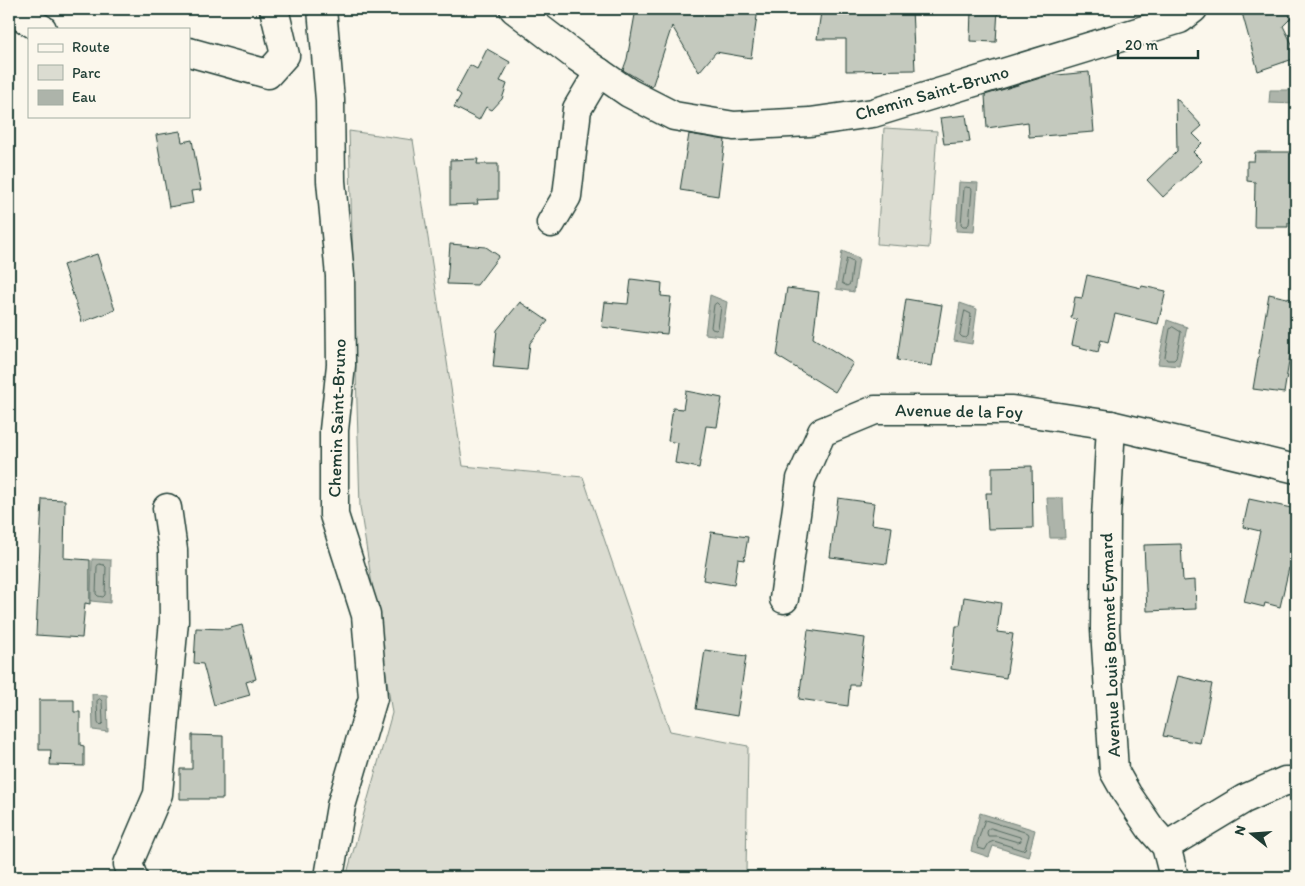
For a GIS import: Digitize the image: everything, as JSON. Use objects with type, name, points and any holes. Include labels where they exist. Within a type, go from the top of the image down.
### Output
[{"type":"street","points":[[9,9],[40,28]]},
{"type":"street","points":[[190,52],[268,74],[285,55],[274,9]]},
{"type":"street","name":"Chemin Saint-Bruno","points":[[322,9],[330,100],[331,181],[340,276],[341,365],[334,430],[334,515],[366,615],[373,698],[341,806],[329,877]]},
{"type":"street","name":"Chemin Saint-Bruno","points":[[514,9],[577,57],[629,93],[674,116],[734,126],[810,122],[873,113],[1180,19],[1193,9]]},
{"type":"street","points":[[551,223],[567,196],[577,108],[599,72]]},
{"type":"street","name":"Avenue de la Foy","points":[[784,599],[800,479],[822,432],[875,410],[1012,410],[1112,425],[1296,469]]},
{"type":"street","name":"Avenue Louis Bonnet Eymard","points":[[1112,425],[1106,518],[1106,629],[1114,772],[1132,801],[1166,846],[1174,877]]},
{"type":"street","points":[[133,877],[128,864],[158,794],[174,621],[173,550],[166,508]]},
{"type":"street","points":[[1166,846],[1244,799],[1285,781],[1296,781]]},
{"type":"green space","points":[[884,128],[937,131],[929,248],[877,244]]},
{"type":"green space","points":[[349,131],[413,140],[463,466],[583,477],[670,731],[748,746],[746,874],[750,877],[349,877],[348,870],[392,713],[360,507]]},
{"type":"water","points":[[1270,90],[1296,90],[1296,104],[1269,103]]},
{"type":"water","points":[[959,182],[978,183],[974,232],[956,231]]},
{"type":"water","points":[[842,251],[859,258],[854,292],[836,289]]},
{"type":"water","points":[[710,295],[727,302],[722,336],[705,334]]},
{"type":"water","points":[[960,303],[977,309],[972,344],[954,341]]},
{"type":"water","points":[[1167,320],[1187,327],[1179,366],[1158,364]]},
{"type":"water","points":[[1047,498],[1063,498],[1065,538],[1050,538]]},
{"type":"water","points":[[92,559],[111,560],[110,603],[91,601]]},
{"type":"water","points":[[92,694],[107,695],[108,732],[93,730]]},
{"type":"water","points":[[980,813],[1035,830],[1028,857],[993,846],[989,857],[971,851]]},
{"type":"building","points":[[636,9],[758,9],[751,58],[716,52],[699,72],[672,26],[652,87],[623,70],[627,59]]},
{"type":"building","points":[[912,9],[915,70],[846,71],[846,39],[817,39],[821,12]]},
{"type":"building","points":[[971,9],[998,9],[996,42],[970,41]]},
{"type":"building","points":[[1241,9],[1296,9],[1296,13],[1283,26],[1296,52],[1296,58],[1258,71]]},
{"type":"building","points":[[487,49],[510,62],[500,81],[507,84],[502,99],[492,110],[486,107],[479,120],[454,107],[461,95],[456,91],[470,65],[477,69]]},
{"type":"building","points":[[1089,72],[1094,132],[1029,137],[1028,122],[987,128],[985,95],[1047,76]]},
{"type":"building","points":[[1176,98],[1202,126],[1193,134],[1202,143],[1193,152],[1202,161],[1163,197],[1147,180],[1177,151]]},
{"type":"building","points":[[966,115],[970,142],[944,144],[940,118]]},
{"type":"building","points":[[180,131],[182,142],[192,140],[201,190],[191,191],[193,203],[169,207],[156,135]]},
{"type":"building","points":[[689,134],[725,140],[718,196],[680,190]]},
{"type":"building","points":[[1255,152],[1296,152],[1296,223],[1288,223],[1288,227],[1254,227],[1255,182],[1247,181],[1247,161],[1254,161]]},
{"type":"building","points":[[478,159],[477,164],[498,164],[498,199],[477,200],[478,204],[450,205],[450,160]]},
{"type":"building","points":[[450,244],[486,247],[499,256],[477,285],[447,284]]},
{"type":"building","points":[[97,254],[115,310],[82,322],[63,265]]},
{"type":"building","points":[[1087,275],[1141,288],[1142,286],[1166,291],[1158,324],[1115,314],[1108,342],[1101,340],[1098,352],[1072,345],[1077,320],[1071,318],[1075,297],[1082,298]]},
{"type":"building","points":[[631,279],[662,283],[661,296],[671,297],[667,334],[602,327],[605,302],[628,304]]},
{"type":"building","points":[[787,288],[819,292],[813,338],[853,363],[835,392],[777,356]]},
{"type":"building","points":[[1269,294],[1296,300],[1296,318],[1284,393],[1253,389]]},
{"type":"building","points":[[906,299],[942,305],[932,366],[897,360]]},
{"type":"building","points":[[520,302],[548,321],[530,343],[527,370],[493,367],[497,330]]},
{"type":"building","points":[[686,391],[722,398],[717,427],[706,426],[699,468],[675,463],[678,443],[668,441],[673,408],[683,409]]},
{"type":"building","points":[[1032,466],[1033,528],[988,529],[986,493],[992,493],[992,467]]},
{"type":"building","points":[[838,498],[874,503],[871,524],[892,527],[887,564],[830,557]]},
{"type":"building","points":[[42,499],[65,500],[64,558],[90,560],[90,604],[85,603],[82,638],[36,635]]},
{"type":"building","points":[[1249,499],[1296,509],[1296,548],[1292,569],[1289,568],[1280,607],[1265,603],[1264,607],[1244,602],[1260,531],[1243,527]]},
{"type":"building","points":[[711,532],[748,537],[744,560],[738,559],[734,585],[703,580]]},
{"type":"building","points":[[1181,544],[1183,581],[1195,580],[1196,609],[1147,611],[1144,545]]},
{"type":"building","points":[[964,597],[1001,603],[997,632],[1013,634],[1006,678],[951,669],[956,626],[960,626]]},
{"type":"building","points":[[242,625],[256,679],[246,682],[250,695],[214,705],[203,664],[194,663],[196,628],[227,629]]},
{"type":"building","points":[[808,630],[865,638],[859,685],[850,685],[848,706],[799,699]]},
{"type":"building","points":[[705,650],[746,656],[737,716],[696,709]]},
{"type":"building","points":[[1178,676],[1212,684],[1200,743],[1163,736]]},
{"type":"building","points":[[39,700],[74,700],[74,712],[80,712],[80,745],[84,746],[84,766],[50,765],[51,750],[39,750]]},
{"type":"building","points":[[192,735],[223,736],[223,799],[180,799],[180,769],[192,769]]}]
